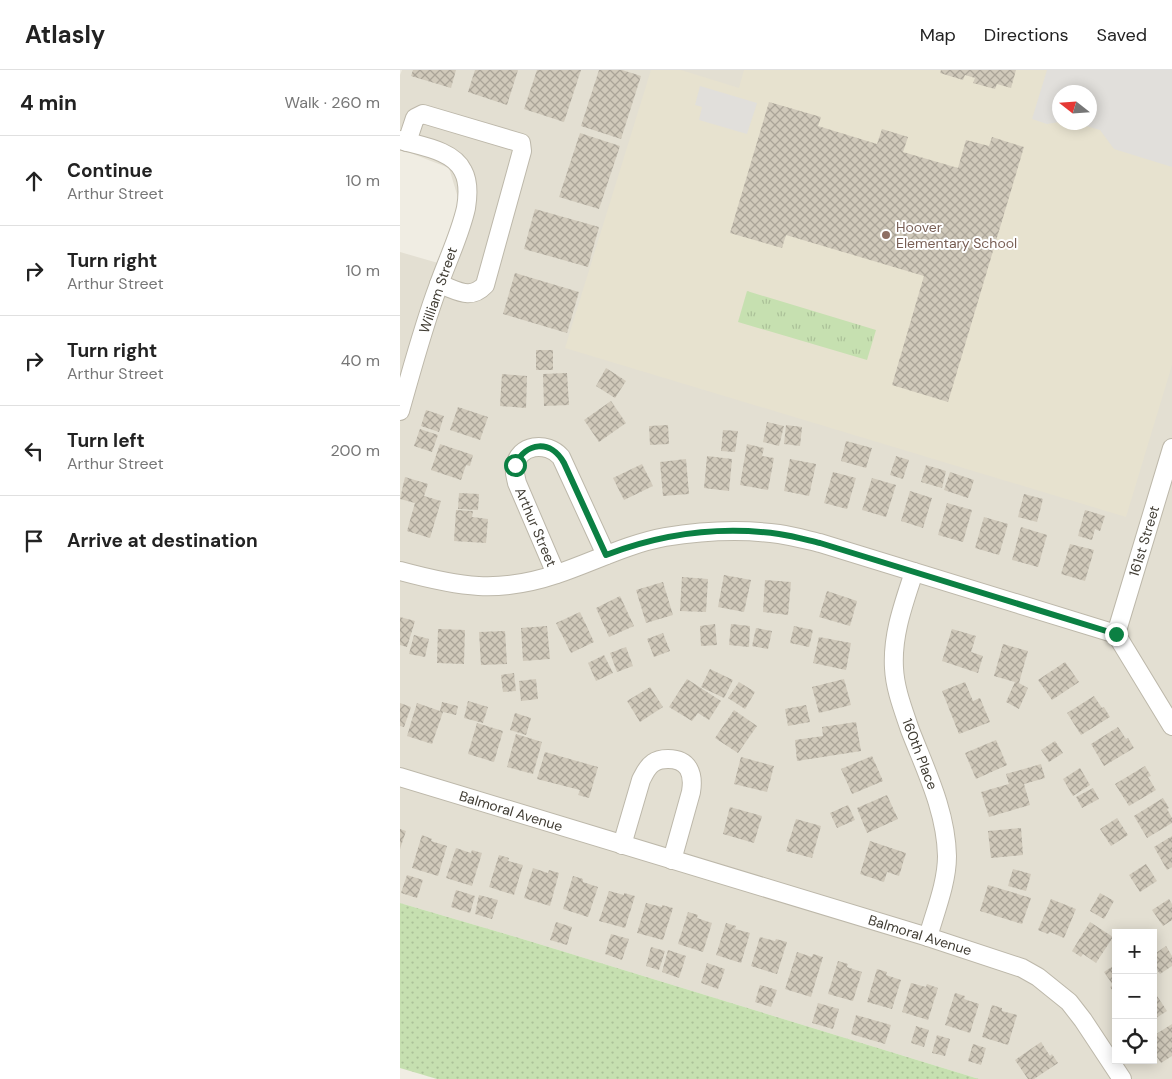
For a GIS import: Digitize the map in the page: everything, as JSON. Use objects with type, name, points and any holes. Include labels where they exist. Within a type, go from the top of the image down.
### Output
[{"type":"street","points":[[404,141],[415,118],[423,114],[522,143],[522,151],[485,284],[478,292],[470,294],[439,284]]},
{"type":"street","name":"William Street","points":[[400,410],[439,284],[466,208],[467,181],[463,169],[455,160],[404,141]]},
{"type":"street","name":"Arthur Street","points":[[556,574],[517,483],[515,465],[524,451],[532,447],[549,448],[560,457],[606,555]]},
{"type":"street","name":"161st Street","points":[[1116,634],[1172,448]]},
{"type":"street","name":"Arthur Street","points":[[400,571],[437,581],[469,586],[494,587],[520,584],[556,574],[632,545],[665,537],[740,531],[779,534],[820,543],[1116,634]]},
{"type":"street","name":"160th Place","points":[[914,572],[900,616],[895,641],[894,667],[901,705],[942,813],[946,838],[947,859],[944,882],[928,938]]},
{"type":"street","points":[[1116,634],[1172,726]]},
{"type":"street","points":[[622,844],[646,770],[653,763],[662,759],[674,759],[684,763],[690,771],[693,781],[672,860]]},
{"type":"street","name":"Balmoral Avenue","points":[[400,776],[1022,968],[1056,990],[1074,1008],[1122,1079]]},
{"type":"shaded area","points":[[402,70],[1172,70],[1172,1079],[979,1079],[400,903],[400,252],[438,263],[459,201],[449,168],[400,149],[400,75]]},
{"type":"shaded area","name":"Hoover Elementary School","points":[[651,70],[681,70],[739,88],[744,70],[1172,70],[1172,365],[1126,517],[565,348]]},
{"type":"shaded area","points":[[1047,70],[1172,70],[1172,167],[1114,149],[1100,130],[1097,129],[1097,85],[1052,85],[1052,123],[1047,124],[1032,119]]},
{"type":"shaded area","points":[[700,86],[757,103],[747,134],[699,120],[702,107],[695,105]]},
{"type":"green space","points":[[747,291],[876,330],[867,360],[738,322]]},
{"type":"green space","points":[[400,903],[979,1079],[437,1079],[400,1068]]},
{"type":"building","points":[[413,70],[456,70],[451,88],[411,76]]},
{"type":"building","points":[[475,70],[518,70],[507,105],[468,92]]},
{"type":"building","points":[[537,70],[581,70],[564,122],[524,109]]},
{"type":"building","points":[[599,70],[622,70],[641,76],[621,139],[581,126]]},
{"type":"building","points":[[941,70],[1016,70],[1011,88],[997,84],[995,89],[973,83],[975,78],[965,75],[963,80],[940,73]]},
{"type":"building","points":[[769,102],[821,117],[818,126],[877,144],[882,129],[908,137],[903,152],[958,168],[966,140],[989,146],[992,137],[1024,147],[948,402],[892,385],[924,276],[786,235],[782,248],[730,233]]},
{"type":"building","points":[[580,133],[620,146],[599,209],[559,197]]},
{"type":"building","points":[[535,209],[599,227],[588,267],[524,249]]},
{"type":"building","points":[[515,273],[579,292],[567,333],[503,314]]},
{"type":"building","points":[[536,350],[553,350],[553,370],[536,370]]},
{"type":"building","points":[[606,368],[626,381],[615,398],[596,386]]},
{"type":"building","points":[[567,373],[569,405],[544,406],[543,374]]},
{"type":"building","points":[[502,374],[527,376],[526,408],[500,406]]},
{"type":"building","points":[[611,401],[626,423],[599,442],[584,420]]},
{"type":"building","points":[[458,407],[488,417],[480,440],[450,430]]},
{"type":"building","points":[[426,410],[444,416],[439,432],[421,426]]},
{"type":"building","points":[[767,422],[784,426],[779,446],[763,442]]},
{"type":"building","points":[[668,425],[669,444],[650,445],[649,426]]},
{"type":"building","points":[[786,425],[802,427],[800,446],[784,444]]},
{"type":"building","points":[[420,429],[438,435],[432,452],[414,446]]},
{"type":"building","points":[[723,430],[738,431],[735,452],[721,451]]},
{"type":"building","points":[[846,441],[872,448],[866,468],[841,461]]},
{"type":"building","points":[[440,444],[473,455],[470,466],[466,465],[461,480],[431,470]]},
{"type":"building","points":[[747,444],[764,448],[762,456],[774,458],[768,490],[740,485]]},
{"type":"building","points":[[707,456],[732,459],[729,491],[704,488]]},
{"type":"building","points":[[896,456],[909,460],[903,479],[890,475]]},
{"type":"building","points":[[686,459],[689,494],[663,496],[660,462]]},
{"type":"building","points":[[790,459],[816,464],[809,496],[784,491]]},
{"type":"building","points":[[642,464],[653,486],[624,500],[613,478]]},
{"type":"building","points":[[926,465],[946,471],[942,488],[921,482]]},
{"type":"building","points":[[833,472],[856,478],[847,509],[824,503]]},
{"type":"building","points":[[950,472],[974,480],[968,498],[944,490]]},
{"type":"building","points":[[405,477],[428,484],[424,496],[441,501],[430,538],[407,531],[415,503],[400,499]]},
{"type":"building","points":[[872,478],[896,485],[886,517],[862,510]]},
{"type":"building","points":[[910,491],[932,498],[923,528],[901,521]]},
{"type":"building","points":[[459,493],[479,494],[478,510],[458,509]]},
{"type":"building","points":[[1024,494],[1043,499],[1037,522],[1018,517]]},
{"type":"building","points":[[947,503],[972,510],[963,542],[938,535]]},
{"type":"building","points":[[456,510],[473,511],[472,517],[488,519],[486,543],[454,541]]},
{"type":"building","points":[[1085,510],[1105,516],[1100,531],[1095,529],[1092,540],[1078,536]]},
{"type":"building","points":[[984,517],[1008,524],[999,555],[975,548]]},
{"type":"building","points":[[1021,527],[1047,535],[1038,567],[1012,560]]},
{"type":"building","points":[[1070,544],[1094,550],[1085,581],[1061,574]]},
{"type":"building","points":[[724,575],[751,580],[744,612],[718,607]]},
{"type":"building","points":[[682,577],[708,579],[706,612],[680,611]]},
{"type":"building","points":[[765,580],[791,582],[788,615],[763,612]]},
{"type":"building","points":[[663,582],[673,615],[646,623],[636,590]]},
{"type":"building","points":[[827,591],[857,601],[850,626],[819,617]]},
{"type":"building","points":[[620,596],[634,626],[609,637],[596,608]]},
{"type":"building","points":[[580,612],[594,642],[571,653],[556,623]]},
{"type":"building","points":[[400,617],[415,621],[407,647],[400,645]]},
{"type":"building","points":[[715,624],[717,645],[701,646],[700,626]]},
{"type":"building","points":[[731,624],[750,626],[749,647],[729,645]]},
{"type":"building","points":[[547,626],[550,659],[523,661],[521,628]]},
{"type":"building","points":[[794,626],[813,630],[809,647],[790,643]]},
{"type":"building","points":[[756,628],[772,631],[768,649],[752,646]]},
{"type":"building","points":[[438,629],[465,630],[464,664],[437,663]]},
{"type":"building","points":[[952,629],[976,636],[971,652],[983,656],[978,673],[942,661]]},
{"type":"building","points":[[505,631],[507,664],[481,665],[479,632]]},
{"type":"building","points":[[663,633],[670,651],[654,657],[647,639]]},
{"type":"building","points":[[414,635],[429,639],[425,657],[409,654]]},
{"type":"building","points":[[819,637],[851,643],[846,670],[813,663]]},
{"type":"building","points":[[1003,644],[1028,651],[1019,683],[1028,688],[1019,709],[1006,702],[1015,682],[994,676]]},
{"type":"building","points":[[626,647],[633,666],[617,672],[610,653]]},
{"type":"building","points":[[604,655],[613,673],[596,681],[588,663]]},
{"type":"building","points":[[1065,662],[1079,682],[1052,700],[1038,680]]},
{"type":"building","points":[[710,669],[733,680],[724,698],[701,687]]},
{"type":"building","points":[[514,673],[516,691],[503,692],[501,675]]},
{"type":"building","points":[[536,679],[538,699],[521,701],[519,681]]},
{"type":"building","points":[[687,679],[721,701],[709,720],[698,713],[692,721],[669,707]]},
{"type":"building","points":[[844,679],[851,705],[819,713],[812,687]]},
{"type":"building","points":[[739,682],[755,692],[745,709],[728,698]]},
{"type":"building","points":[[965,682],[973,701],[980,698],[990,722],[959,734],[942,691]]},
{"type":"building","points":[[650,687],[663,707],[640,722],[627,701]]},
{"type":"building","points":[[1094,696],[1110,717],[1081,735],[1067,713]]},
{"type":"building","points":[[468,701],[488,707],[483,723],[464,718]]},
{"type":"building","points":[[442,702],[458,706],[456,715],[443,712],[432,744],[407,736],[417,703],[440,711]]},
{"type":"building","points":[[400,703],[411,707],[404,727],[400,726]]},
{"type":"building","points":[[806,705],[810,722],[788,726],[785,709]]},
{"type":"building","points":[[734,710],[757,726],[738,753],[715,738]]},
{"type":"building","points":[[515,713],[531,718],[526,735],[510,730]]},
{"type":"building","points":[[856,722],[861,751],[797,761],[795,740],[823,736],[822,727]]},
{"type":"building","points":[[477,723],[503,731],[494,762],[468,754]]},
{"type":"building","points":[[1118,727],[1134,748],[1104,766],[1091,744]]},
{"type":"building","points":[[516,734],[542,742],[533,774],[507,767]]},
{"type":"building","points":[[996,740],[1007,765],[976,779],[965,753]]},
{"type":"building","points":[[1055,741],[1063,753],[1049,762],[1041,750]]},
{"type":"building","points":[[545,752],[598,767],[589,798],[578,795],[580,790],[537,779]]},
{"type":"building","points":[[872,756],[883,781],[852,794],[841,769]]},
{"type":"building","points":[[741,757],[774,766],[767,792],[734,784]]},
{"type":"building","points":[[1041,764],[1045,778],[1024,784],[1030,805],[989,817],[981,792],[1009,784],[1006,774]]},
{"type":"building","points":[[1145,766],[1151,776],[1148,777],[1156,790],[1129,806],[1115,784]]},
{"type":"building","points":[[1080,768],[1090,785],[1073,796],[1063,779]]},
{"type":"building","points":[[1093,788],[1099,799],[1082,808],[1076,797]]},
{"type":"building","points":[[887,795],[898,819],[867,833],[857,808]]},
{"type":"building","points":[[1163,798],[1169,808],[1167,809],[1172,818],[1172,823],[1147,838],[1134,816]]},
{"type":"building","points":[[848,805],[855,820],[837,828],[830,813]]},
{"type":"building","points":[[730,807],[762,816],[754,843],[723,834]]},
{"type":"building","points":[[1117,818],[1128,835],[1111,846],[1100,829]]},
{"type":"building","points":[[796,819],[821,826],[812,858],[786,851]]},
{"type":"building","points":[[1021,828],[1023,855],[991,858],[988,831]]},
{"type":"building","points":[[400,829],[406,831],[400,849]]},
{"type":"building","points":[[422,835],[432,839],[431,841],[447,846],[438,876],[412,868]]},
{"type":"building","points":[[1172,836],[1172,867],[1167,870],[1154,847]]},
{"type":"building","points":[[870,841],[906,853],[899,876],[887,872],[884,882],[860,874]]},
{"type":"building","points":[[456,848],[471,853],[472,850],[482,853],[472,886],[446,878]]},
{"type":"building","points":[[499,855],[509,858],[508,861],[523,865],[514,895],[489,887]]},
{"type":"building","points":[[1146,864],[1157,881],[1140,892],[1129,875]]},
{"type":"building","points":[[533,868],[548,873],[549,870],[559,873],[550,906],[524,898]]},
{"type":"building","points":[[1013,869],[1031,874],[1026,891],[1008,886]]},
{"type":"building","points":[[407,875],[423,880],[417,898],[401,893]]},
{"type":"building","points":[[573,876],[598,887],[588,917],[563,909]]},
{"type":"building","points":[[988,885],[1031,898],[1022,924],[980,911]]},
{"type":"building","points":[[456,890],[475,896],[470,913],[451,907]]},
{"type":"building","points":[[609,891],[635,896],[625,928],[599,921]]},
{"type":"building","points":[[1100,893],[1114,901],[1104,919],[1090,911]]},
{"type":"building","points":[[479,895],[498,900],[492,919],[475,914]]},
{"type":"building","points":[[1051,899],[1076,909],[1064,938],[1050,932],[1048,934],[1038,930]]},
{"type":"building","points":[[1169,899],[1172,904],[1172,920],[1163,926],[1152,910]]},
{"type":"building","points":[[646,903],[673,908],[663,940],[637,933]]},
{"type":"building","points":[[688,912],[698,915],[697,918],[712,923],[703,952],[678,944]]},
{"type":"building","points":[[556,922],[572,927],[567,945],[550,940]]},
{"type":"building","points":[[1090,922],[1112,936],[1096,963],[1083,954],[1081,957],[1072,951]]},
{"type":"building","points":[[726,923],[736,926],[735,929],[750,933],[741,963],[716,955]]},
{"type":"building","points":[[611,934],[629,939],[622,960],[605,954]]},
{"type":"building","points":[[760,937],[787,942],[777,974],[751,966]]},
{"type":"building","points":[[1166,946],[1172,956],[1172,966],[1160,974],[1157,970],[1157,952]]},
{"type":"building","points":[[651,947],[665,951],[659,970],[646,966]]},
{"type":"building","points":[[668,950],[686,956],[679,978],[662,972]]},
{"type":"building","points":[[797,952],[812,957],[813,954],[823,957],[811,997],[785,989]]},
{"type":"building","points":[[838,961],[848,964],[847,967],[862,972],[853,1001],[828,994]]},
{"type":"building","points":[[707,963],[725,969],[718,989],[701,983]]},
{"type":"building","points":[[1112,967],[1112,984],[1104,972]]},
{"type":"building","points":[[877,969],[887,972],[886,975],[901,980],[892,1009],[867,1002]]},
{"type":"building","points":[[911,983],[926,987],[927,984],[938,988],[928,1020],[902,1012]]},
{"type":"building","points":[[760,985],[777,990],[771,1007],[755,1002]]},
{"type":"building","points":[[955,993],[965,996],[964,999],[979,1004],[970,1033],[945,1025]]},
{"type":"building","points":[[1157,996],[1167,1011],[1157,1017]]},
{"type":"building","points":[[818,1003],[839,1009],[833,1029],[812,1023]]},
{"type":"building","points":[[992,1005],[1002,1008],[1002,1011],[1017,1015],[1008,1045],[982,1037]]},
{"type":"building","points":[[856,1015],[891,1025],[885,1044],[851,1034]]},
{"type":"building","points":[[1172,1024],[1172,1056],[1161,1063],[1157,1057],[1157,1033]]},
{"type":"building","points":[[916,1026],[929,1030],[924,1047],[911,1043]]},
{"type":"building","points":[[937,1035],[950,1039],[945,1056],[932,1053]]},
{"type":"building","points":[[1041,1042],[1050,1056],[1052,1054],[1058,1063],[1034,1079],[1028,1079],[1015,1060]]},
{"type":"building","points":[[973,1044],[986,1048],[981,1065],[968,1061]]},
{"type":"place","name":"Hoover Elementary School","points":[[886,235]]},
{"type":"route","points":[[515,465],[524,451],[532,447],[540,446],[556,452],[564,463],[606,555],[632,545],[665,537],[740,531],[779,534],[820,543],[1116,634]]}]
